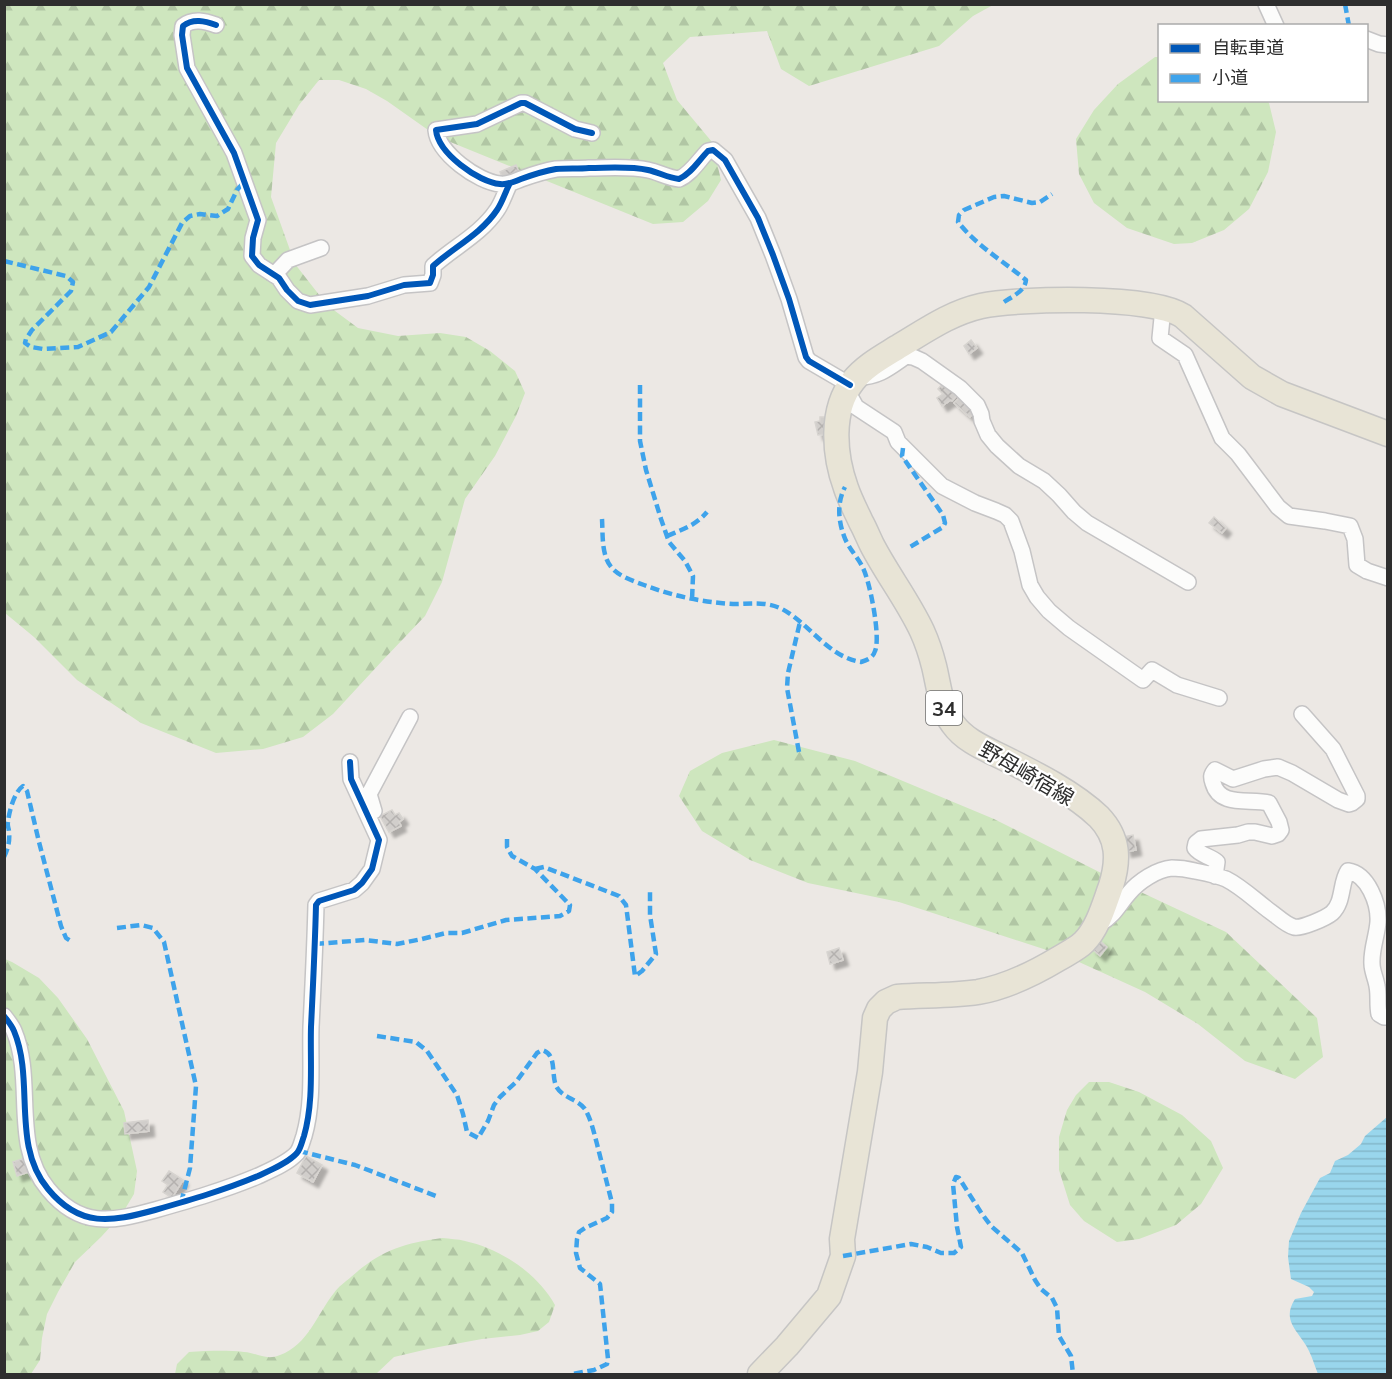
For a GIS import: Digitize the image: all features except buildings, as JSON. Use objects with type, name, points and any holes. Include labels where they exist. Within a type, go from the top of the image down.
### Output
[{"type":"main road","points":[[851,384],[876,360],[940,321],[960,312],[1004,302],[1107,301],[1176,310],[1251,377],[1282,394],[1388,434]]},
{"type":"main road","name":"野母崎宿線","points":[[760,1374],[830,1296],[837,1276],[843,1257],[842,1239],[870,1072],[875,1018],[879,1009],[886,1002],[897,997],[978,992],[1014,982],[1050,963],[1084,942],[1105,903],[1116,867],[1117,852],[1112,836],[1100,819],[1072,796],[976,744],[952,723],[939,692],[932,659],[921,629],[871,543],[845,487],[837,446],[837,427],[838,412],[851,384]]},
{"type":"street","points":[[1266,4],[1275,24]]},
{"type":"street","points":[[216,25],[201,21],[188,22],[183,26],[182,35],[187,68],[234,153],[258,220],[253,238],[252,256],[259,265],[279,278],[298,301],[310,305],[368,296],[404,285],[429,283],[433,274],[433,266],[446,254],[472,237],[497,210],[509,184]]},
{"type":"street","points":[[1368,40],[1388,45]]},
{"type":"street","points":[[592,133],[575,129],[525,103],[477,124],[436,130],[441,143],[464,167],[484,180],[498,184],[509,184],[539,173],[567,169],[647,170],[679,179],[689,172],[708,151],[713,150],[725,160],[758,218],[786,288],[809,361],[851,384],[872,377],[906,356],[922,361],[960,388],[977,405],[988,435],[996,446],[1019,466],[1044,481],[1087,523],[1188,582]]},
{"type":"street","points":[[274,275],[288,260],[321,248]]},
{"type":"street","points":[[1163,308],[1161,338],[1185,355],[1222,438],[1238,454],[1278,507],[1289,516],[1350,526],[1355,539],[1357,565],[1388,578]]},
{"type":"street","points":[[851,384],[856,407],[894,432],[898,442],[942,486],[975,503],[996,510],[1011,521],[1022,551],[1030,585],[1036,597],[1049,611],[1069,628],[1143,680],[1152,670],[1177,685],[1219,698]]},
{"type":"street","points":[[1215,876],[1217,862],[1199,853],[1195,848],[1196,843],[1201,839],[1248,832],[1272,836],[1281,830],[1269,803],[1235,801],[1222,797],[1214,788],[1211,777],[1215,770],[1233,779],[1278,767],[1338,800],[1349,804],[1357,799],[1333,749],[1302,714]]},
{"type":"street","points":[[4,1016],[14,1029],[22,1057],[24,1107],[29,1147],[34,1165],[48,1190],[78,1215],[99,1220],[133,1216],[184,1202],[233,1187],[274,1168],[299,1151],[306,1129],[312,1085],[311,1030],[316,905],[320,901],[354,890],[372,869],[380,830],[369,794],[410,717]]},
{"type":"street","points":[[350,762],[351,780],[379,840]]},
{"type":"street","points":[[1095,925],[1112,915],[1131,890],[1146,879],[1170,868],[1185,869],[1226,879],[1293,927],[1301,927],[1331,913],[1337,906],[1346,873],[1352,871],[1367,884],[1375,901],[1378,921],[1372,964],[1378,988],[1379,1014],[1388,1017]]},
{"type":"green space","points":[[4,5],[993,5],[973,16],[939,46],[809,86],[781,69],[767,31],[690,37],[663,63],[677,100],[712,142],[721,180],[708,201],[683,222],[653,224],[438,137],[366,89],[339,80],[319,80],[299,105],[276,143],[271,197],[295,264],[327,305],[358,328],[398,336],[440,333],[466,337],[490,351],[515,371],[525,393],[495,456],[465,499],[442,582],[425,616],[333,714],[303,737],[263,749],[216,753],[141,723],[77,680],[34,637],[5,613]]},
{"type":"green space","points":[[1158,57],[1158,102],[1269,103],[1276,132],[1268,172],[1249,209],[1224,230],[1192,243],[1174,244],[1127,228],[1094,203],[1079,174],[1076,139],[1094,110],[1118,84]]},
{"type":"green space","points":[[774,740],[855,761],[994,819],[1115,880],[1226,932],[1317,1018],[1323,1057],[1295,1079],[1245,1061],[1198,1024],[1145,992],[1068,957],[899,902],[808,883],[750,860],[702,831],[679,796],[690,771],[722,753]]},
{"type":"green space","points":[[5,959],[39,978],[58,998],[87,1039],[124,1111],[137,1171],[134,1194],[122,1214],[75,1262],[58,1292],[47,1314],[40,1360],[31,1374],[5,1374]]},
{"type":"green space","points":[[1089,1082],[1109,1082],[1139,1092],[1182,1115],[1211,1141],[1223,1168],[1201,1204],[1176,1225],[1139,1239],[1117,1242],[1084,1221],[1070,1205],[1059,1170],[1059,1137],[1067,1110],[1076,1095]]},
{"type":"green space","points":[[442,1238],[462,1240],[478,1245],[505,1256],[517,1264],[538,1283],[555,1305],[549,1322],[538,1331],[482,1339],[394,1357],[376,1374],[175,1374],[177,1364],[189,1352],[237,1351],[275,1357],[290,1350],[305,1337],[336,1291],[362,1268],[393,1250]]},
{"type":"water","points":[[1387,1117],[1387,1374],[1318,1374],[1309,1351],[1291,1321],[1291,1307],[1295,1299],[1312,1296],[1314,1292],[1309,1287],[1291,1279],[1288,1257],[1289,1241],[1320,1178],[1330,1173],[1335,1161],[1348,1155],[1361,1144],[1365,1136]]},
{"type":"marked path","points":[[1345,4],[1349,24]]},
{"type":"marked path","points":[[4,261],[66,276],[73,282],[71,291],[32,330],[25,343],[31,347],[43,349],[78,347],[111,332],[149,287],[182,223],[190,216],[200,214],[217,216],[228,209],[237,190],[244,182]]},
{"type":"marked path","points":[[1004,302],[1021,290],[1026,280],[973,239],[958,222],[959,215],[964,210],[994,197],[1004,196],[1032,203],[1040,202],[1052,194]]},
{"type":"marked path","points":[[640,385],[640,441],[646,470],[669,542],[685,561],[693,576],[692,600]]},
{"type":"marked path","points":[[903,448],[902,456],[943,515],[945,523],[943,527],[910,547]]},
{"type":"marked path","points":[[602,519],[603,545],[608,563],[622,576],[687,598],[721,603],[776,606],[792,615],[839,654],[861,662],[871,657],[875,651],[876,623],[866,575],[846,540],[840,524],[839,511],[845,487]]},
{"type":"marked path","points":[[667,536],[693,524],[707,512]]},
{"type":"marked path","points":[[799,752],[787,688],[788,673],[800,622]]},
{"type":"marked path","points":[[4,857],[9,842],[8,823],[11,808],[17,793],[23,786],[27,791],[61,926],[66,938],[72,942]]},
{"type":"marked path","points":[[315,944],[365,940],[397,944],[446,933],[462,933],[506,920],[560,916],[569,911],[570,905],[535,869],[512,856],[507,847],[507,837]]},
{"type":"marked path","points":[[535,869],[544,867],[619,896],[626,905],[635,976],[656,954],[650,915],[650,891]]},
{"type":"marked path","points":[[117,928],[141,925],[153,928],[164,942],[196,1086],[190,1168],[181,1203]]},
{"type":"marked path","points":[[377,1036],[416,1042],[427,1051],[457,1095],[467,1132],[478,1138],[494,1105],[542,1050],[547,1052],[552,1060],[556,1086],[585,1109],[597,1144],[612,1203],[612,1212],[607,1218],[579,1232],[576,1253],[580,1268],[600,1284],[608,1359],[607,1364],[594,1370],[572,1374]]},
{"type":"marked path","points":[[299,1151],[355,1165],[436,1196]]},
{"type":"marked path","points":[[843,1256],[911,1244],[941,1253],[954,1253],[961,1247],[953,1184],[956,1177],[959,1178],[991,1226],[1022,1253],[1035,1280],[1041,1289],[1052,1298],[1057,1308],[1059,1336],[1071,1356],[1073,1374]]},
{"type":"cycle path","points":[[216,25],[195,21],[183,26],[182,35],[187,68],[234,153],[258,220],[253,238],[252,256],[259,265],[279,278],[298,301],[310,305],[368,296],[404,285],[430,283],[433,266],[491,219],[509,185]]},
{"type":"cycle path","points":[[592,133],[575,129],[525,103],[477,124],[436,130],[438,139],[451,157],[481,178],[500,184],[556,169],[633,168],[679,179],[691,170],[708,151],[713,150],[725,160],[758,218],[789,299],[806,357],[850,385]]},
{"type":"cycle path","points":[[4,1016],[13,1029],[20,1050],[30,1153],[37,1172],[48,1189],[60,1202],[72,1210],[97,1219],[139,1214],[233,1186],[289,1160],[300,1147],[309,1109],[316,905],[319,901],[354,890],[362,883],[372,869],[379,840],[351,779],[350,762]]}]
